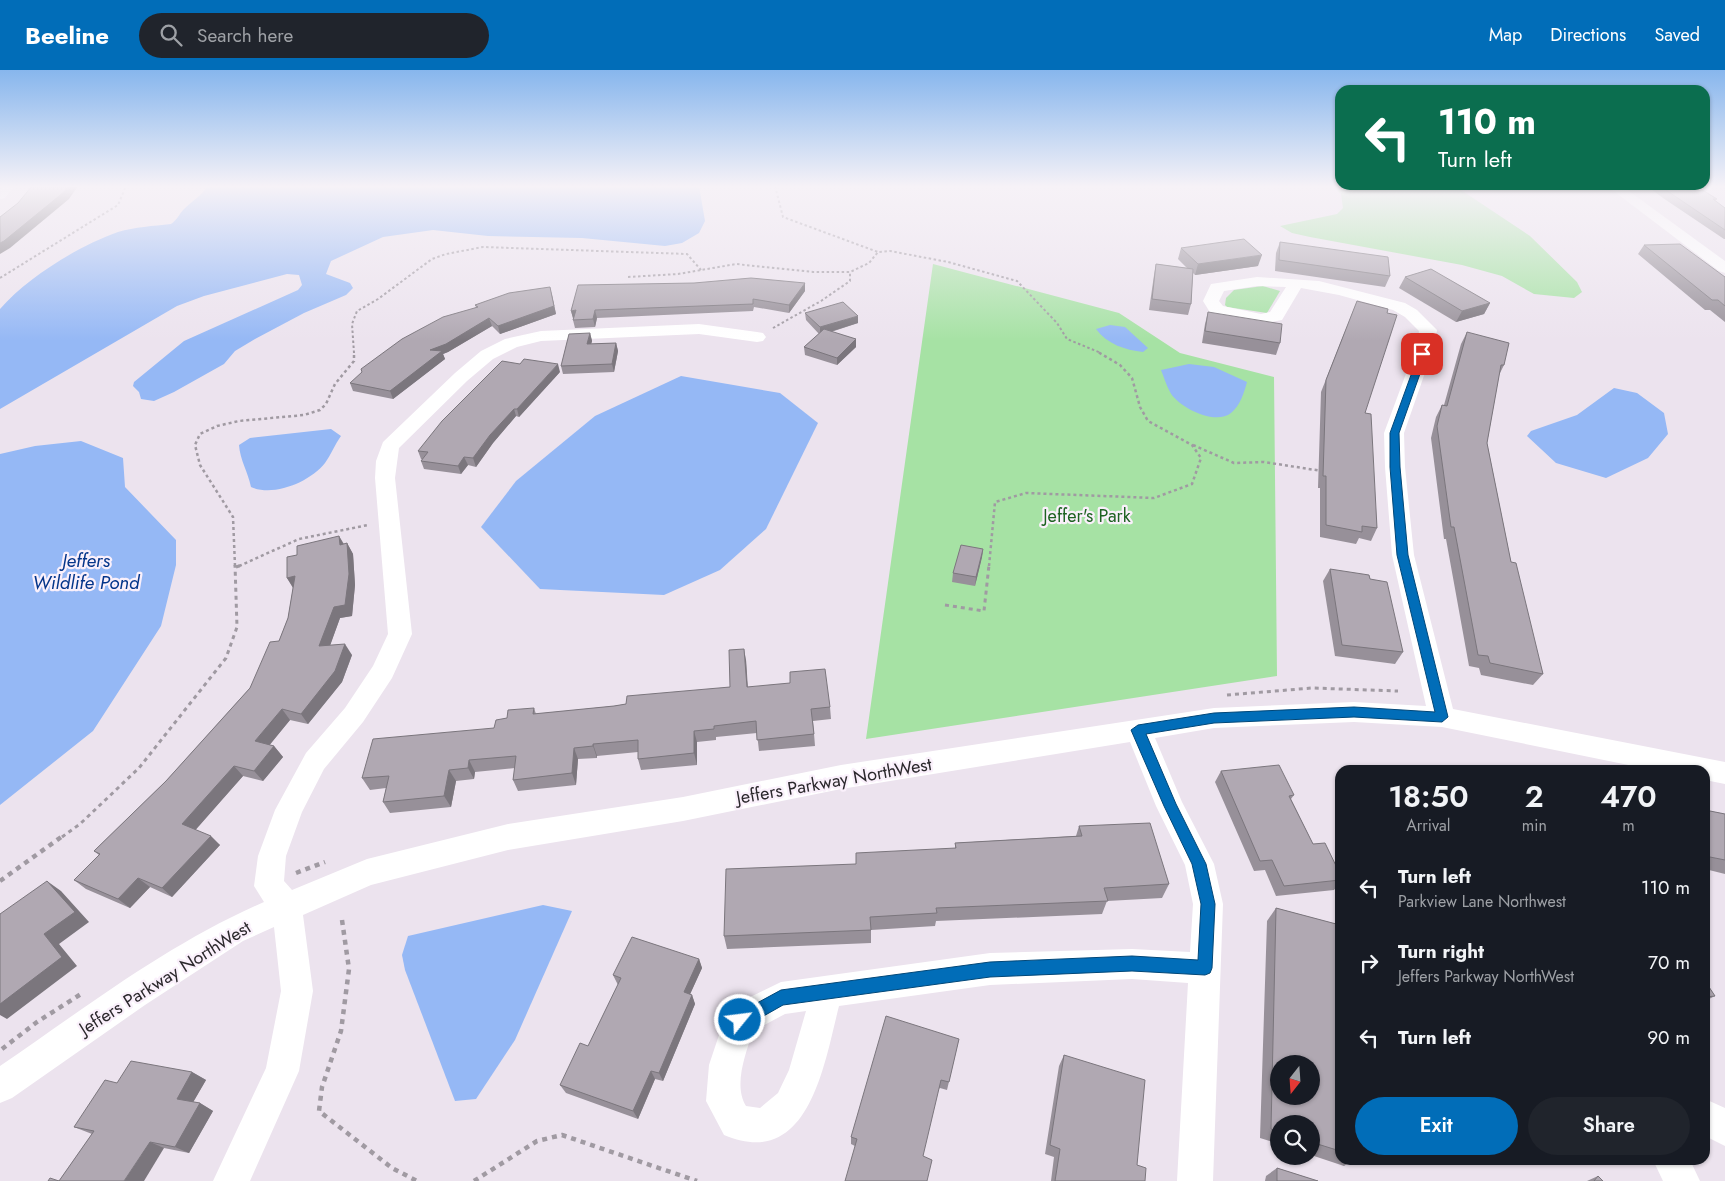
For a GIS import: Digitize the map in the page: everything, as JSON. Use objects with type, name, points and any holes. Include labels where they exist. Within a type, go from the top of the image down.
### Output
[{"type":"street","points":[[1684,238],[1725,268]]},
{"type":"street","points":[[1296,284],[1365,296],[1406,309],[1428,330],[1426,344],[1394,433],[1395,467],[1403,555],[1442,717]]},
{"type":"street","points":[[231,1181],[282,1071],[297,991],[286,906],[269,886],[272,856],[289,810],[315,761],[354,715],[383,671],[400,634],[385,478],[386,460],[390,446],[486,355],[511,343],[541,336],[699,329],[757,336]]},
{"type":"street","name":"Jeffers Parkway NorthWest","points":[[0,1086],[134,994],[232,931],[367,872],[508,837],[683,809],[841,778],[1214,718],[1354,712],[1442,717],[1680,765]]},
{"type":"street","points":[[1138,730],[1170,806],[1199,864],[1208,904],[1195,1181]]},
{"type":"street","name":"Jeffers Parkway NorthWest","points":[[1710,771],[1725,774]]},
{"type":"street","points":[[827,991],[990,969],[1132,964],[1205,968]]},
{"type":"street","points":[[1710,1119],[1725,1128]]},
{"type":"street","points":[[1674,1165],[1682,1181]]},
{"type":"path","points":[[0,278],[66,238]]},
{"type":"path","points":[[840,238],[878,252],[890,251],[948,262],[1017,281],[1057,323],[1067,339],[1102,353],[1120,366],[1132,378],[1140,407],[1148,421],[1192,445],[1234,463],[1264,462],[1329,473]]},
{"type":"path","points":[[0,881],[80,824],[139,768],[226,658],[237,627],[233,516],[200,465],[195,445],[200,434],[217,426],[239,421],[304,415],[320,410],[326,404],[335,384],[354,361],[352,324],[357,310],[378,299],[432,259],[446,254],[483,247],[686,254],[701,270]]},
{"type":"path","points":[[628,277],[678,274],[736,264],[814,272],[850,272],[869,263],[878,252]]},
{"type":"path","points":[[757,336],[821,302],[850,281],[850,272]]},
{"type":"path","points":[[945,605],[984,611],[994,533],[995,502],[1026,493],[1154,498],[1192,484],[1201,458],[1192,445]]},
{"type":"path","points":[[236,567],[298,539],[389,521]]},
{"type":"path","points":[[342,920],[349,969],[341,1031],[322,1087],[319,1111],[392,1168],[417,1181]]},
{"type":"path","points":[[474,1181],[538,1141],[562,1135],[697,1181]]},
{"type":"green space","points":[[1315,238],[1532,238],[1577,282],[1582,292],[1574,298],[1534,294],[1502,276],[1462,265]]},
{"type":"green space","name":"Jeffer's Park","points":[[933,264],[1119,313],[1180,353],[1274,377],[1277,676],[866,739]]},
{"type":"green space","points":[[1263,286],[1280,291],[1267,313],[1227,307],[1225,305],[1226,298],[1234,290]]},
{"type":"water","points":[[103,238],[381,238],[331,261],[326,274],[350,283],[353,288],[346,295],[304,313],[255,339],[235,351],[224,364],[154,401],[141,399],[139,392],[133,386],[134,382],[184,341],[298,290],[302,285],[299,275],[287,274],[204,296],[177,306],[0,409],[0,309],[24,286],[54,264]]},
{"type":"water","points":[[575,238],[691,238],[682,243],[665,246]]},
{"type":"water","points":[[1110,325],[1125,327],[1148,348],[1143,352],[1130,350],[1105,339],[1096,329]]},
{"type":"water","points":[[1189,364],[1214,367],[1247,382],[1239,403],[1231,413],[1216,417],[1207,416],[1189,409],[1174,398],[1161,370]]},
{"type":"water","points":[[681,376],[780,393],[818,423],[766,529],[720,570],[664,595],[540,589],[481,527],[516,481],[595,416]]},
{"type":"water","points":[[1614,388],[1637,393],[1664,413],[1668,434],[1648,458],[1606,478],[1556,463],[1527,436],[1531,431],[1577,415]]},
{"type":"water","points":[[331,429],[341,436],[325,463],[310,476],[301,482],[281,489],[260,490],[251,487],[239,445],[250,438]]},
{"type":"water","name":"Jeffers Wildlife Pond","points":[[81,441],[123,458],[125,487],[176,540],[176,565],[161,626],[93,731],[0,805],[0,454],[35,446]]},
{"type":"water","points":[[543,905],[572,911],[515,1040],[476,1099],[455,1101],[405,970],[402,955],[408,936]]},
{"type":"building","points":[[0,238],[8,238],[4,241],[0,243]]},
{"type":"building","points":[[1244,239],[1262,255],[1198,264],[1181,248]]},
{"type":"building","points":[[1280,242],[1388,257],[1390,276],[1279,260]]},
{"type":"building","points":[[1680,244],[1725,277],[1725,306],[1718,300],[1712,300],[1644,245]]},
{"type":"building","points":[[1156,264],[1193,269],[1191,304],[1152,299]]},
{"type":"building","points":[[1431,269],[1490,303],[1462,311],[1405,277]]},
{"type":"building","points":[[751,278],[805,283],[789,305],[753,299],[753,304],[595,310],[593,319],[573,320],[576,310],[571,311],[578,285],[694,283]]},
{"type":"building","points":[[550,287],[554,306],[498,326],[489,318],[446,344],[430,350],[442,351],[390,391],[350,383],[362,372],[361,369],[402,339],[443,317],[478,307],[475,305],[509,293]]},
{"type":"building","points":[[1357,301],[1388,309],[1387,313],[1397,315],[1365,413],[1371,414],[1377,528],[1362,526],[1362,532],[1326,525],[1326,476],[1323,476],[1326,380]]},
{"type":"building","points":[[843,302],[858,316],[820,327],[805,313]]},
{"type":"building","points":[[1208,312],[1282,324],[1280,343],[1205,331]]},
{"type":"building","points":[[824,329],[856,339],[837,358],[804,347]]},
{"type":"building","points":[[1467,332],[1509,343],[1504,365],[1501,365],[1487,443],[1511,562],[1516,563],[1543,674],[1490,663],[1488,656],[1478,655],[1454,527],[1451,527],[1437,426],[1442,405],[1447,406]]},
{"type":"building","points":[[590,333],[587,344],[616,343],[612,364],[561,366],[569,334]]},
{"type":"building","points":[[524,359],[558,364],[517,409],[514,409],[490,435],[473,458],[464,457],[458,466],[421,461],[428,452],[418,451],[442,421],[502,361],[520,364]]},
{"type":"building","points":[[339,536],[340,545],[347,543],[349,574],[345,605],[334,607],[319,646],[345,644],[335,671],[301,714],[282,709],[255,741],[274,746],[254,771],[234,766],[182,824],[211,836],[162,888],[138,878],[118,899],[74,880],[100,854],[94,851],[166,781],[250,688],[270,642],[279,641],[288,618],[295,576],[287,578],[287,557],[297,555],[297,546]]},
{"type":"building","points":[[961,545],[983,549],[976,577],[953,573]]},
{"type":"building","points":[[1330,569],[1369,575],[1370,579],[1387,582],[1403,652],[1342,645]]},
{"type":"building","points":[[744,649],[747,687],[790,683],[790,672],[825,669],[830,707],[811,709],[814,734],[757,740],[756,721],[714,726],[714,729],[694,731],[694,753],[638,759],[638,740],[593,744],[593,746],[574,748],[572,773],[513,780],[516,756],[469,760],[468,768],[449,770],[444,796],[383,802],[389,776],[362,778],[373,739],[494,728],[496,720],[507,718],[508,710],[534,708],[533,714],[614,706],[626,704],[627,696],[730,687],[729,650]]},
{"type":"building","points":[[1279,765],[1294,795],[1289,796],[1313,844],[1325,843],[1335,864],[1335,881],[1284,886],[1272,860],[1260,861],[1221,771]]},
{"type":"building","points":[[1710,811],[1725,814],[1725,860],[1710,857]]},
{"type":"building","points":[[1150,823],[1169,884],[1104,888],[1108,901],[936,908],[937,913],[870,917],[871,930],[724,936],[726,869],[856,864],[856,853],[956,848],[955,843],[1082,836],[1079,826]]},
{"type":"building","points":[[47,881],[75,912],[44,934],[62,957],[0,1004],[0,914]]},
{"type":"building","points":[[1276,908],[1335,924],[1335,1149],[1320,1145],[1320,1115],[1271,1115],[1272,1105],[1320,1105],[1320,1055],[1273,1055]]},
{"type":"building","points":[[632,937],[699,959],[684,992],[692,995],[659,1073],[651,1071],[633,1111],[560,1085],[580,1043],[588,1046],[621,978],[613,975]]},
{"type":"building","points":[[1710,988],[1715,996],[1710,996]]},
{"type":"building","points":[[886,1016],[959,1039],[949,1082],[941,1080],[923,1156],[932,1160],[927,1181],[845,1181],[857,1139],[851,1137]]},
{"type":"building","points":[[1064,1055],[1145,1080],[1137,1165],[1146,1168],[1145,1181],[1055,1181],[1060,1149],[1050,1145]]},
{"type":"building","points":[[131,1061],[192,1072],[177,1099],[200,1103],[175,1147],[150,1142],[124,1181],[59,1181],[94,1131],[74,1127],[105,1080],[117,1083]]},
{"type":"building","points":[[1277,1168],[1318,1181],[1277,1181]]},
{"type":"building","points":[[1598,1176],[1603,1181],[1594,1181]]},
{"type":"building","points":[[50,1178],[59,1181],[48,1181]]},
{"type":"route","points":[[740,1020],[781,998],[990,969],[1132,964],[1205,968],[1208,904],[1199,864],[1170,806],[1138,730],[1214,718],[1301,714],[1354,712],[1442,717],[1403,555],[1395,467],[1394,433],[1422,354]]}]
